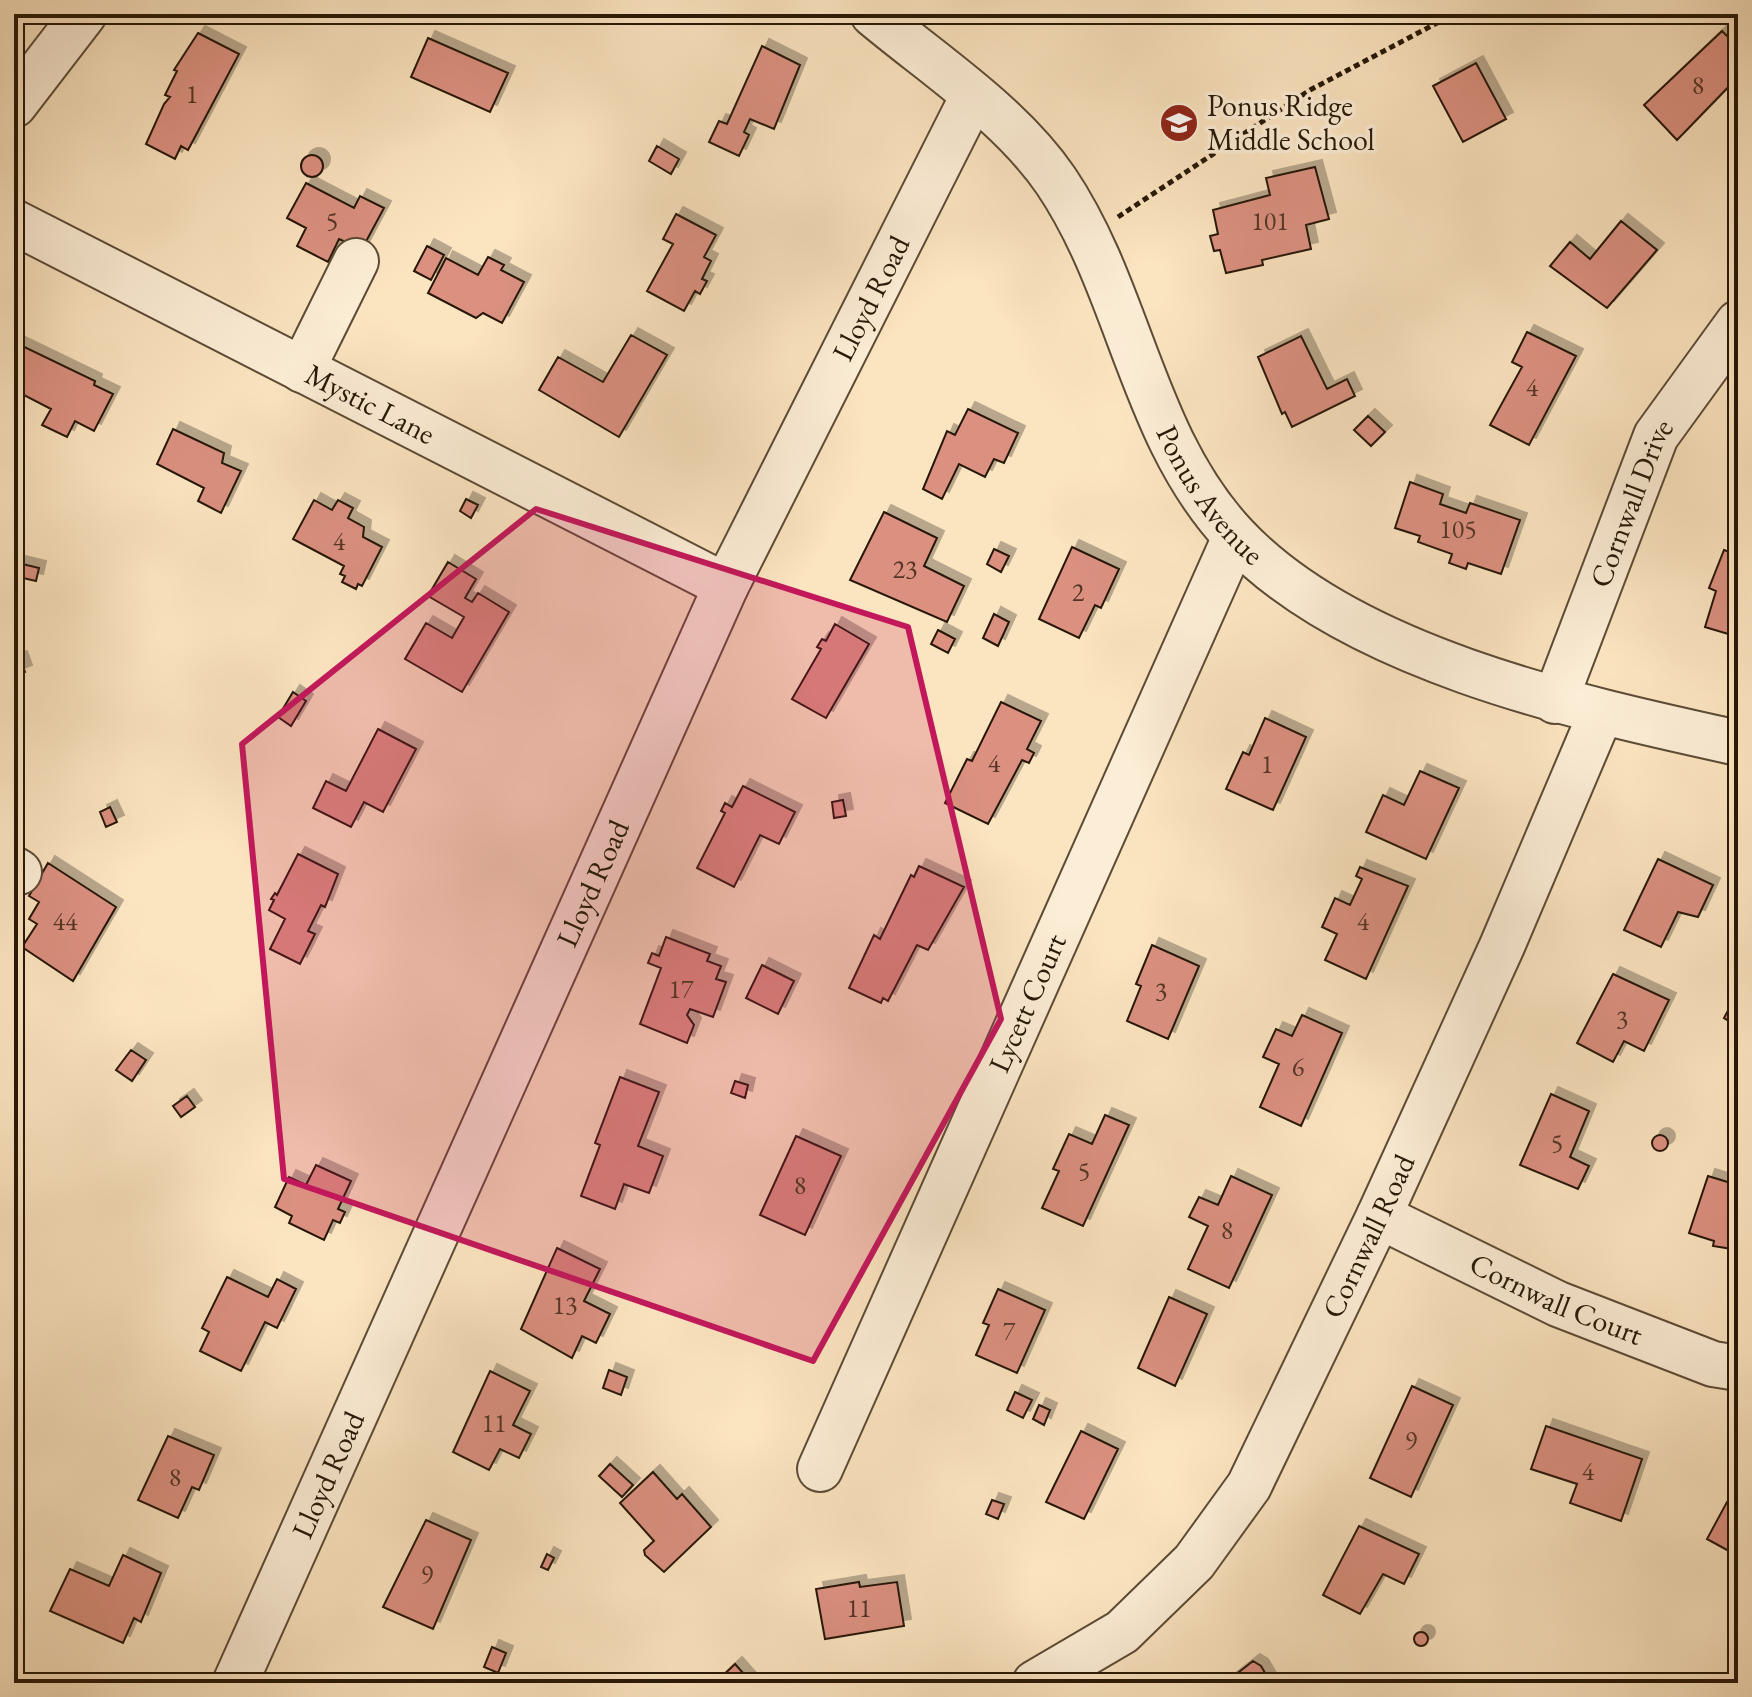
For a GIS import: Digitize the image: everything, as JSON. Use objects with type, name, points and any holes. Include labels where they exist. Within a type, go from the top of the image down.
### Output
[{"type":"street","points":[[14,105],[84,14]]},
{"type":"street","name":"Ponus Avenue","points":[[873,14],[1029,146],[1057,182],[1087,238],[1163,426],[1195,486],[1235,537],[1288,583],[1367,629],[1442,661],[1555,701],[1738,743]]},
{"type":"street","name":"Lloyd Road","points":[[235,1683],[726,586],[973,96]]},
{"type":"street","name":"Mystic Lane","points":[[14,222],[726,586]]},
{"type":"street","points":[[302,370],[356,261]]},
{"type":"street","name":"Cornwall Drive","points":[[1555,701],[1656,436],[1738,323]]},
{"type":"street","name":"Lycett Court","points":[[820,1469],[1235,537]]},
{"type":"street","name":"Cornwall Road","points":[[1035,1683],[1122,1632],[1194,1562],[1249,1486],[1379,1216],[1502,946],[1601,713]]},
{"type":"street","name":"Cornwall Court","points":[[1379,1216],[1558,1304],[1713,1364],[1738,1368]]},
{"type":"path","points":[[1087,238],[1310,90],[1454,14]]},
{"type":"highlighted area","points":[[536,509],[908,627],[1001,1019],[813,1361],[284,1179],[242,744]]},
{"type":"building","points":[[1065,14],[1084,14],[1073,23]]},
{"type":"building","points":[[1722,31],[1738,47],[1738,77],[1677,140],[1644,105]]},
{"type":"building","points":[[198,33],[239,54],[188,150],[181,146],[175,159],[146,144],[170,97],[165,95],[177,71],[174,70]]},
{"type":"building","points":[[428,38],[508,73],[490,112],[411,77]]},
{"type":"building","points":[[762,46],[800,65],[774,129],[750,119],[744,132],[749,135],[739,156],[709,142],[719,121],[727,124]]},
{"type":"building","points":[[1476,63],[1506,119],[1463,142],[1433,86]]},
{"type":"building","points":[[657,146],[679,159],[671,174],[649,161]]},
{"type":"building","points":[[312,155],[320,158],[323,166],[320,174],[312,177],[304,174],[301,166],[304,158]]},
{"type":"building","points":[[1315,167],[1329,219],[1306,225],[1311,249],[1262,260],[1263,265],[1226,273],[1220,250],[1214,251],[1210,236],[1218,234],[1213,210],[1270,195],[1266,178]]},
{"type":"building","points":[[306,183],[354,208],[360,196],[384,208],[362,249],[339,239],[328,262],[297,246],[306,228],[287,218]]},
{"type":"building","points":[[676,214],[716,235],[704,257],[711,261],[702,279],[707,281],[700,294],[695,291],[684,311],[647,291],[673,244],[663,239]]},
{"type":"building","points":[[1621,221],[1657,250],[1607,308],[1550,266],[1570,242],[1590,259]]},
{"type":"building","points":[[427,246],[444,255],[431,280],[414,271]]},
{"type":"building","points":[[488,257],[504,265],[501,270],[524,282],[502,323],[483,313],[476,318],[428,293],[446,258],[478,275]]},
{"type":"building","points":[[1527,332],[1576,356],[1529,445],[1490,425],[1522,367],[1512,362]]},
{"type":"building","points":[[631,335],[667,355],[619,437],[539,390],[558,357],[603,382]]},
{"type":"building","points":[[1301,336],[1327,389],[1347,379],[1355,396],[1292,427],[1285,412],[1282,414],[1258,357]]},
{"type":"building","points":[[14,342],[95,381],[94,385],[113,394],[94,431],[75,421],[67,437],[42,425],[51,409],[14,390]]},
{"type":"building","points":[[968,409],[1018,433],[1004,463],[994,459],[985,477],[959,464],[942,499],[923,489],[947,431],[955,435]]},
{"type":"building","points":[[1368,416],[1385,432],[1371,446],[1354,430]]},
{"type":"building","points":[[173,429],[224,453],[222,463],[241,471],[221,513],[198,501],[204,488],[157,464]]},
{"type":"building","points":[[1410,482],[1443,494],[1440,504],[1466,513],[1470,503],[1520,520],[1501,574],[1468,563],[1466,569],[1449,563],[1452,554],[1418,542],[1420,536],[1395,528]]},
{"type":"building","points":[[466,499],[478,505],[471,518],[460,511]]},
{"type":"building","points":[[314,500],[332,510],[338,500],[353,508],[348,518],[364,527],[363,537],[382,547],[362,586],[358,584],[356,589],[342,582],[345,576],[340,574],[344,566],[293,539]]},
{"type":"building","points":[[884,512],[937,538],[924,566],[964,586],[947,622],[850,580]]},
{"type":"building","points":[[1072,547],[1119,569],[1101,608],[1095,605],[1079,638],[1039,619]]},
{"type":"building","points":[[994,549],[1009,556],[1001,572],[987,564]]},
{"type":"building","points":[[1724,550],[1738,555],[1738,637],[1705,627],[1716,591],[1709,588]]},
{"type":"building","points":[[14,562],[39,568],[36,581],[14,576]]},
{"type":"building","points":[[448,562],[476,579],[465,598],[472,602],[478,593],[509,612],[462,692],[405,659],[426,623],[452,638],[464,617],[428,596]]},
{"type":"building","points":[[994,614],[1009,622],[998,646],[983,638]]},
{"type":"building","points":[[835,624],[869,644],[826,718],[792,699],[821,649],[817,647],[822,639],[826,641]]},
{"type":"building","points":[[938,630],[955,639],[948,653],[931,644]]},
{"type":"building","points":[[20,658],[25,672],[14,676],[14,660]]},
{"type":"building","points":[[293,692],[306,701],[291,726],[278,717]]},
{"type":"building","points":[[1001,702],[1041,721],[1027,749],[1034,753],[1029,763],[1022,760],[988,824],[945,803],[967,759],[972,761]]},
{"type":"building","points":[[1265,718],[1306,737],[1273,810],[1226,789],[1243,752],[1249,755]]},
{"type":"building","points":[[378,729],[416,749],[383,812],[364,802],[351,827],[313,808],[326,781],[346,791]]},
{"type":"building","points":[[1420,771],[1459,788],[1426,859],[1366,832],[1383,795],[1404,805]]},
{"type":"building","points":[[743,786],[795,812],[779,844],[760,835],[734,887],[697,868],[725,813],[721,811],[725,803],[732,807]]},
{"type":"building","points":[[843,800],[846,816],[834,818],[832,802]]},
{"type":"building","points":[[110,807],[117,822],[106,827],[100,812]]},
{"type":"building","points":[[298,854],[338,874],[325,907],[321,905],[308,931],[315,934],[300,964],[270,949],[285,919],[269,910],[274,900],[271,899],[275,893],[277,895]]},
{"type":"building","points":[[1658,859],[1713,885],[1698,917],[1678,912],[1661,947],[1624,930]]},
{"type":"building","points":[[48,863],[116,907],[73,981],[22,947],[37,924],[29,919],[39,902],[29,896]]},
{"type":"building","points":[[919,866],[964,887],[928,950],[917,945],[888,1001],[883,998],[881,1003],[849,988],[874,935],[880,939],[911,875],[914,877]]},
{"type":"building","points":[[1360,867],[1408,886],[1366,979],[1325,960],[1337,934],[1322,927],[1335,898],[1350,905],[1362,879],[1356,876]]},
{"type":"building","points":[[666,937],[710,954],[707,961],[721,966],[716,979],[726,982],[713,1017],[690,1009],[687,1015],[694,1025],[687,1043],[640,1024],[661,968],[648,963],[652,953],[659,956]]},
{"type":"building","points":[[1152,945],[1199,966],[1168,1039],[1127,1021],[1141,986],[1136,984]]},
{"type":"building","points":[[762,965],[794,981],[778,1014],[746,998]]},
{"type":"building","points":[[1738,972],[1738,986],[1736,987],[1731,974]]},
{"type":"building","points":[[1613,974],[1669,1000],[1644,1051],[1624,1041],[1613,1062],[1577,1043]]},
{"type":"building","points":[[1733,1001],[1738,1004],[1736,1025],[1724,1018]]},
{"type":"building","points":[[1302,1015],[1342,1033],[1301,1126],[1260,1107],[1279,1064],[1263,1057],[1276,1029],[1292,1036]]},
{"type":"building","points":[[131,1050],[146,1060],[132,1081],[116,1070]]},
{"type":"building","points":[[620,1077],[659,1092],[638,1146],[663,1156],[649,1193],[624,1184],[615,1209],[581,1196],[600,1145],[595,1143]]},
{"type":"building","points":[[735,1081],[748,1085],[745,1098],[731,1093]]},
{"type":"building","points":[[1551,1094],[1589,1111],[1570,1157],[1589,1166],[1578,1189],[1520,1165]]},
{"type":"building","points":[[187,1096],[195,1107],[181,1117],[173,1106]]},
{"type":"building","points":[[1105,1115],[1129,1125],[1083,1226],[1042,1208],[1059,1171],[1053,1169],[1069,1134],[1092,1144]]},
{"type":"building","points":[[1660,1135],[1666,1137],[1666,1149],[1660,1151],[1654,1149],[1652,1143],[1654,1137]]},
{"type":"building","points":[[796,1136],[841,1156],[805,1235],[760,1215]]},
{"type":"building","points":[[316,1165],[351,1181],[338,1209],[345,1212],[340,1223],[333,1220],[324,1240],[289,1223],[292,1216],[275,1207],[289,1177],[306,1185]]},
{"type":"building","points":[[1231,1176],[1272,1195],[1229,1288],[1188,1269],[1208,1226],[1189,1217],[1199,1197],[1218,1205]]},
{"type":"building","points":[[1708,1176],[1734,1184],[1738,1176],[1738,1250],[1713,1246],[1714,1241],[1689,1233]]},
{"type":"building","points":[[557,1248],[600,1269],[584,1301],[610,1314],[596,1343],[582,1336],[572,1358],[521,1329]]},
{"type":"building","points":[[227,1277],[268,1297],[277,1279],[296,1289],[277,1328],[265,1322],[241,1371],[200,1351],[209,1332],[202,1328]]},
{"type":"building","points":[[998,1289],[1045,1310],[1017,1373],[976,1355],[989,1325],[983,1323]]},
{"type":"building","points":[[1169,1297],[1207,1314],[1175,1386],[1138,1368]]},
{"type":"building","points":[[609,1370],[627,1377],[621,1395],[603,1388]]},
{"type":"building","points":[[490,1371],[530,1391],[513,1425],[531,1434],[519,1458],[500,1449],[489,1470],[453,1452]]},
{"type":"building","points":[[1412,1386],[1453,1405],[1411,1497],[1370,1478]]},
{"type":"building","points":[[1015,1392],[1032,1400],[1023,1418],[1007,1410]]},
{"type":"building","points":[[1039,1405],[1050,1410],[1044,1425],[1033,1419]]},
{"type":"building","points":[[1546,1426],[1642,1459],[1621,1521],[1570,1503],[1577,1484],[1531,1469]]},
{"type":"building","points":[[1081,1431],[1118,1449],[1084,1519],[1046,1502]]},
{"type":"building","points":[[168,1436],[214,1455],[199,1490],[192,1487],[178,1518],[138,1500]]},
{"type":"building","points":[[610,1464],[633,1485],[622,1497],[599,1476]]},
{"type":"building","points":[[653,1472],[677,1499],[682,1494],[711,1527],[664,1572],[645,1555],[644,1550],[654,1541],[620,1503]]},
{"type":"building","points":[[992,1500],[1004,1504],[998,1519],[986,1514]]},
{"type":"building","points":[[1727,1502],[1738,1508],[1738,1556],[1707,1539]]},
{"type":"building","points":[[426,1520],[471,1540],[433,1629],[383,1607]]},
{"type":"building","points":[[1359,1526],[1419,1554],[1404,1584],[1383,1574],[1360,1614],[1323,1595]]},
{"type":"building","points":[[547,1554],[554,1558],[548,1570],[541,1567]]},
{"type":"building","points":[[123,1555],[161,1573],[141,1622],[134,1618],[123,1643],[50,1611],[70,1569],[109,1586]]},
{"type":"building","points":[[859,1582],[860,1587],[897,1582],[904,1626],[825,1639],[816,1589]]},
{"type":"building","points":[[1421,1632],[1428,1639],[1421,1646],[1414,1639]]},
{"type":"building","points":[[492,1647],[506,1653],[498,1673],[484,1667]]},
{"type":"building","points":[[1253,1661],[1261,1666],[1271,1683],[1225,1683]]},
{"type":"building","points":[[735,1664],[752,1683],[715,1683]]},
{"type":"place","name":"Ponus Ridge Middle School","points":[[1179,123]]}]
